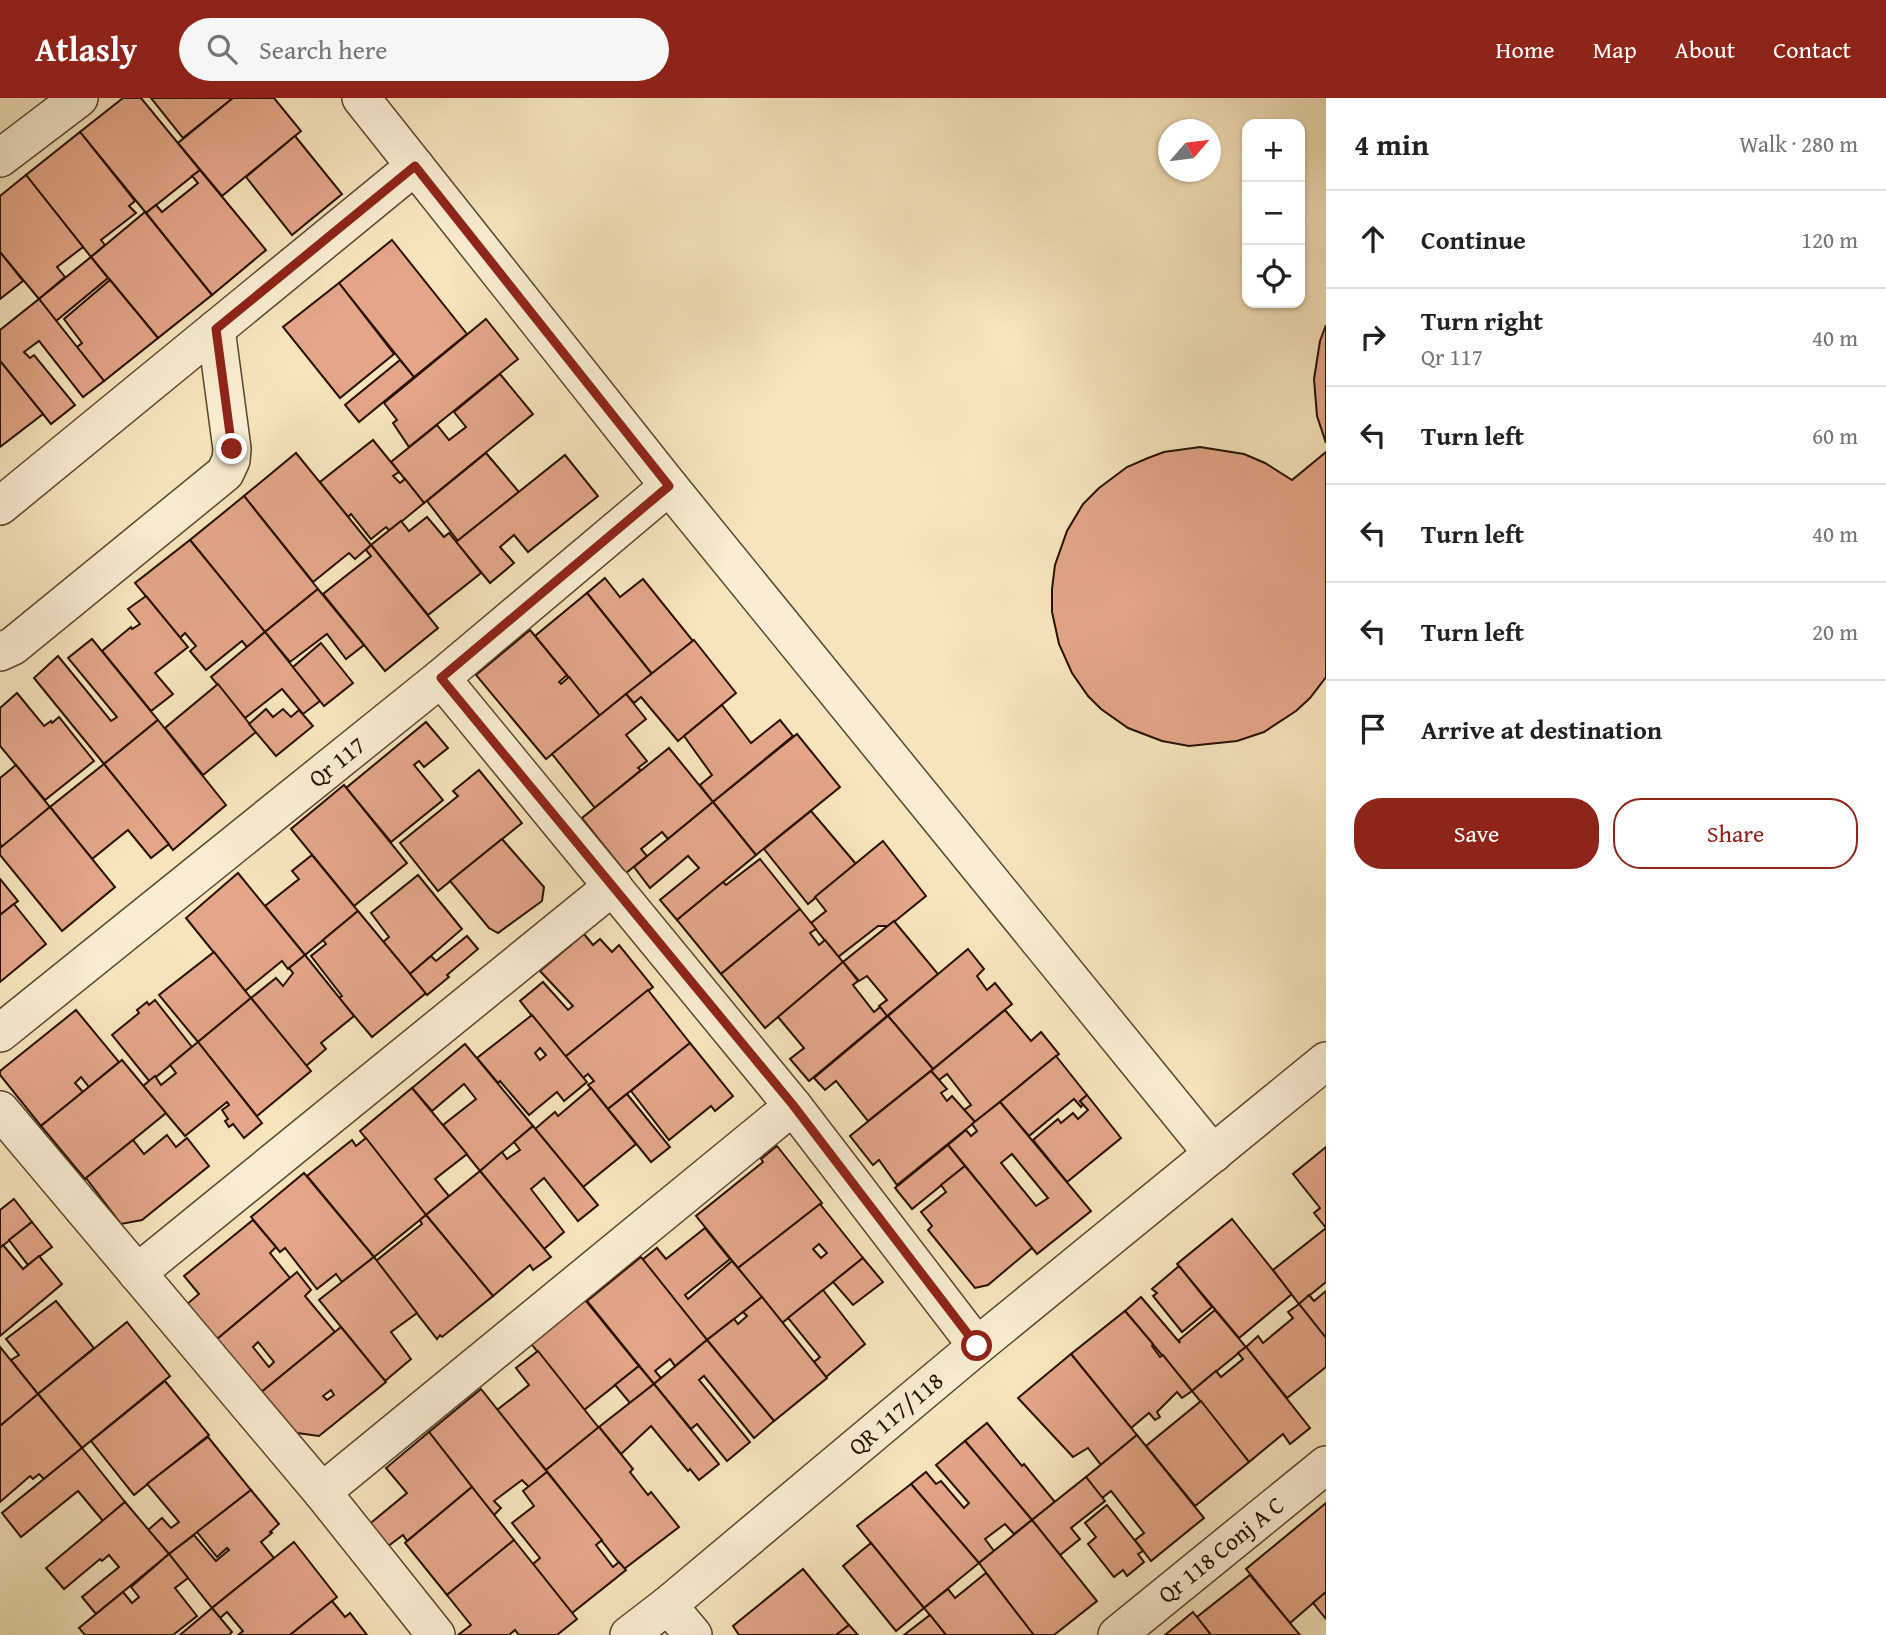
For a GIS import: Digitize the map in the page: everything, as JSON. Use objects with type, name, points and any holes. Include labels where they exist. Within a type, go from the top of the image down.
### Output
[{"type":"street","points":[[4,148],[79,98]]},
{"type":"street","points":[[361,98],[669,486],[1213,1154]]},
{"type":"street","points":[[0,506],[415,166]]},
{"type":"street","points":[[0,652],[13,646],[225,473],[231,460],[232,449],[216,329]]},
{"type":"street","name":"Qr 117","points":[[0,1033],[441,678],[669,486]]},
{"type":"street","points":[[441,678],[793,1105],[977,1346]]},
{"type":"street","points":[[137,1273],[613,886]]},
{"type":"street","name":"QR 117/118","points":[[629,1635],[1326,1061]]},
{"type":"street","points":[[322,1492],[793,1105]]},
{"type":"street","points":[[0,1110],[322,1492],[436,1635]]},
{"type":"street","name":"Qr 118 Conj A C","points":[[1117,1635],[1326,1465]]},
{"type":"street","points":[[668,1605],[693,1635]]},
{"type":"building","points":[[123,98],[141,98],[200,170],[146,213],[80,132]]},
{"type":"building","points":[[151,98],[233,98],[183,138]]},
{"type":"building","points":[[233,98],[274,98],[301,131],[222,196],[178,143]]},
{"type":"building","points":[[80,132],[135,201],[129,206],[136,213],[101,240],[105,245],[91,257],[26,175]]},
{"type":"building","points":[[295,136],[342,194],[292,235],[246,177]]},
{"type":"building","points":[[200,170],[266,250],[212,295],[146,213],[156,205],[162,212],[198,183],[192,176]]},
{"type":"building","points":[[26,175],[83,247],[57,267],[65,277],[39,299],[0,252],[0,196]]},
{"type":"building","points":[[145,212],[212,295],[158,338],[91,257]]},
{"type":"building","points":[[392,240],[467,334],[414,377],[339,283]]},
{"type":"building","points":[[0,252],[23,281],[0,299]]},
{"type":"building","points":[[91,257],[108,278],[56,321],[39,299]]},
{"type":"building","points":[[110,280],[158,338],[104,381],[77,347],[82,343],[64,319]]},
{"type":"building","points":[[339,283],[394,354],[340,398],[283,327]]},
{"type":"building","points":[[39,299],[104,381],[83,397],[39,341],[24,352],[30,358],[34,355],[75,405],[51,424],[0,361],[0,330]]},
{"type":"building","points":[[486,319],[518,359],[409,447],[393,423],[397,420],[384,403]]},
{"type":"building","points":[[1326,325],[1326,443],[1317,416],[1314,379],[1320,341]]},
{"type":"building","points":[[400,360],[414,377],[359,422],[345,405]]},
{"type":"building","points":[[0,361],[43,414],[0,447]]},
{"type":"building","points":[[500,374],[533,414],[424,503],[391,462],[437,425],[449,440],[466,427],[454,412]]},
{"type":"building","points":[[373,440],[399,472],[393,476],[400,483],[405,479],[424,503],[390,531],[386,527],[371,539],[351,514],[348,517],[320,482]]},
{"type":"building","points":[[1200,447],[1244,454],[1292,480],[1326,452],[1326,677],[1296,711],[1264,732],[1237,741],[1189,746],[1162,741],[1128,728],[1088,696],[1072,673],[1059,644],[1052,612],[1052,589],[1055,565],[1067,531],[1083,504],[1099,488],[1127,467],[1148,458],[1164,452]]},
{"type":"building","points":[[296,453],[371,545],[355,559],[349,553],[313,582],[244,496]]},
{"type":"building","points":[[486,453],[519,492],[458,541],[427,501]]},
{"type":"building","points":[[565,455],[598,496],[528,552],[514,535],[500,547],[514,563],[490,583],[456,542]]},
{"type":"building","points":[[244,496],[318,589],[265,632],[190,540]]},
{"type":"building","points":[[427,517],[444,537],[449,533],[481,573],[428,615],[371,545],[401,521],[409,531]]},
{"type":"building","points":[[190,540],[265,632],[247,647],[242,641],[206,670],[190,651],[196,646],[185,633],[180,638],[135,583]]},
{"type":"building","points":[[371,545],[438,628],[385,671],[323,594],[371,556],[366,550]]},
{"type":"building","points":[[605,578],[620,597],[643,579],[693,641],[652,674],[587,593]]},
{"type":"building","points":[[318,589],[364,645],[346,659],[327,634],[290,662],[265,632]]},
{"type":"building","points":[[587,593],[652,674],[600,716],[535,636]]},
{"type":"building","points":[[146,596],[188,647],[155,673],[173,694],[151,711],[102,651],[131,627],[132,629],[140,624],[128,609]]},
{"type":"building","points":[[530,630],[567,675],[559,682],[561,684],[569,677],[600,716],[546,759],[476,675]]},
{"type":"building","points":[[265,632],[320,701],[303,714],[282,689],[245,718],[211,677]]},
{"type":"building","points":[[92,639],[158,720],[104,764],[34,678],[58,656],[111,721],[117,717],[68,658]]},
{"type":"building","points":[[694,640],[736,693],[678,741],[641,697],[634,703],[626,694]]},
{"type":"building","points":[[321,643],[353,683],[324,706],[293,667]]},
{"type":"building","points":[[218,684],[256,732],[203,775],[165,728]]},
{"type":"building","points":[[17,693],[44,726],[59,717],[94,761],[45,800],[0,746],[0,708]]},
{"type":"building","points":[[626,694],[646,719],[626,735],[647,761],[638,768],[641,770],[595,808],[552,754]]},
{"type":"building","points":[[722,705],[751,743],[780,720],[793,736],[713,802],[700,785],[712,775],[684,736]]},
{"type":"building","points":[[266,709],[273,717],[283,709],[291,717],[299,710],[313,726],[276,756],[249,724]]},
{"type":"building","points":[[158,720],[226,805],[173,850],[104,764]]},
{"type":"building","points":[[426,722],[448,748],[424,767],[419,761],[414,765],[443,800],[391,842],[346,788]]},
{"type":"building","points":[[797,734],[840,787],[756,855],[713,802]]},
{"type":"building","points":[[669,748],[713,802],[668,839],[662,832],[641,849],[647,856],[626,873],[582,818]]},
{"type":"building","points":[[104,764],[169,844],[151,858],[128,830],[92,859],[50,807]]},
{"type":"building","points":[[16,765],[50,807],[2,847],[0,778]]},
{"type":"building","points":[[479,770],[522,823],[438,891],[400,843],[458,796],[453,791]]},
{"type":"building","points":[[344,785],[407,863],[354,906],[291,829]]},
{"type":"building","points":[[713,802],[756,855],[677,920],[660,900],[699,868],[688,856],[650,888],[634,867]]},
{"type":"building","points":[[50,807],[115,887],[62,931],[0,855],[0,848]]},
{"type":"building","points":[[811,811],[856,864],[808,904],[764,849]]},
{"type":"building","points":[[502,839],[544,887],[542,901],[498,933],[489,928],[450,881]]},
{"type":"building","points":[[883,841],[926,896],[889,926],[878,926],[838,957],[811,923],[826,911],[815,897]]},
{"type":"building","points":[[312,855],[358,911],[305,955],[265,906],[299,879],[292,871]]},
{"type":"building","points":[[760,859],[800,909],[721,974],[677,920],[723,882],[726,885]]},
{"type":"building","points":[[238,873],[305,955],[288,969],[282,961],[245,991],[186,918]]},
{"type":"building","points":[[418,875],[462,929],[410,974],[383,942],[389,937],[371,913]]},
{"type":"building","points":[[0,879],[18,901],[0,915]]},
{"type":"building","points":[[14,904],[46,944],[0,982],[0,915]]},
{"type":"building","points":[[800,909],[816,929],[810,933],[819,945],[825,940],[843,962],[765,1028],[721,974]]},
{"type":"building","points":[[358,911],[426,993],[372,1037],[339,998],[342,996],[311,956],[326,944],[323,940]]},
{"type":"building","points":[[894,921],[938,974],[887,1016],[879,1006],[887,1000],[867,976],[859,981],[843,962]]},
{"type":"building","points":[[584,934],[593,945],[600,939],[612,952],[619,945],[653,987],[565,1057],[520,1001],[543,982],[568,1010],[573,1006],[540,971]]},
{"type":"building","points":[[467,936],[478,949],[427,995],[410,974],[431,956],[436,961]]},
{"type":"building","points":[[968,949],[984,969],[977,976],[987,990],[995,983],[1012,1004],[933,1069],[888,1016]]},
{"type":"building","points":[[214,952],[251,998],[198,1042],[159,995]]},
{"type":"building","points":[[305,955],[354,1016],[321,1043],[326,1049],[306,1066],[251,998],[276,978],[283,986],[293,973],[289,968]]},
{"type":"building","points":[[843,962],[858,981],[853,985],[874,1012],[880,1007],[887,1016],[809,1081],[790,1059],[804,1048],[778,1017]]},
{"type":"building","points":[[648,990],[690,1043],[608,1109],[588,1085],[594,1081],[588,1074],[583,1078],[565,1057]]},
{"type":"building","points":[[251,998],[311,1071],[257,1116],[198,1042]]},
{"type":"building","points":[[155,1000],[192,1047],[150,1082],[112,1035],[139,1013],[137,1010],[147,1002],[149,1005]]},
{"type":"building","points":[[76,1010],[119,1062],[89,1087],[81,1077],[75,1083],[83,1092],[41,1126],[0,1075],[0,1071]]},
{"type":"building","points":[[1005,1010],[1031,1041],[1041,1032],[1059,1054],[975,1122],[964,1110],[971,1105],[947,1074],[939,1080],[931,1071]]},
{"type":"building","points":[[532,1015],[587,1082],[564,1101],[557,1092],[529,1115],[477,1058]],"holes":[[[540,1048],[546,1055],[540,1060],[535,1053]]]},
{"type":"building","points":[[888,1016],[933,1069],[868,1121],[836,1081],[825,1090],[814,1078]]},
{"type":"building","points":[[198,1042],[262,1123],[244,1138],[233,1124],[229,1127],[225,1121],[228,1119],[222,1110],[229,1105],[227,1102],[185,1136],[143,1086],[155,1076],[161,1085],[176,1073],[170,1065]]},
{"type":"building","points":[[690,1043],[733,1096],[715,1111],[711,1106],[669,1140],[631,1091]]},
{"type":"building","points":[[465,1044],[533,1126],[480,1171],[443,1125],[476,1099],[464,1084],[432,1111],[412,1088]]},
{"type":"building","points":[[1056,1056],[1087,1095],[1080,1101],[1083,1104],[1081,1107],[1074,1099],[1029,1136],[1000,1102]]},
{"type":"building","points":[[122,1060],[166,1113],[85,1179],[41,1126]]},
{"type":"building","points":[[931,1071],[947,1089],[941,1093],[947,1101],[952,1096],[975,1122],[897,1185],[879,1160],[873,1165],[850,1136]]},
{"type":"building","points":[[412,1088],[467,1154],[435,1179],[449,1196],[426,1215],[360,1131]]},
{"type":"building","points":[[591,1088],[636,1144],[583,1187],[535,1129],[555,1112],[558,1116]]},
{"type":"building","points":[[627,1094],[670,1147],[651,1162],[608,1109]]},
{"type":"building","points":[[1087,1095],[1121,1138],[1067,1182],[1033,1140],[1058,1119],[1061,1123],[1073,1113],[1078,1119],[1088,1110],[1080,1101]]},
{"type":"building","points":[[1000,1102],[1091,1211],[1037,1254],[948,1145],[966,1130],[971,1136],[977,1131],[972,1124]],"holes":[[[1012,1154],[1048,1198],[1036,1206],[1001,1163]]]},
{"type":"building","points":[[533,1126],[598,1205],[578,1221],[544,1178],[531,1189],[564,1232],[544,1249],[480,1171],[502,1152],[507,1159],[520,1150],[514,1142]]},
{"type":"building","points":[[167,1135],[176,1147],[187,1138],[209,1166],[142,1220],[121,1224],[86,1178],[133,1140],[144,1154]]},
{"type":"building","points":[[366,1138],[426,1215],[374,1257],[307,1176],[352,1140],[356,1146]]},
{"type":"building","points":[[948,1145],[965,1166],[912,1209],[895,1188]]},
{"type":"building","points":[[777,1146],[822,1203],[738,1268],[696,1216],[763,1162],[761,1159]]},
{"type":"building","points":[[1326,1147],[1326,1228],[1314,1213],[1320,1208],[1293,1174]]},
{"type":"building","points":[[965,1166],[1032,1248],[988,1285],[975,1288],[928,1230],[932,1226],[921,1212],[946,1192],[941,1185]]},
{"type":"building","points":[[480,1171],[551,1257],[533,1270],[530,1265],[493,1296],[426,1215]]},
{"type":"building","points":[[304,1173],[374,1257],[342,1282],[336,1274],[317,1289],[285,1248],[280,1252],[251,1217]]},
{"type":"building","points":[[14,1199],[32,1222],[0,1248],[0,1210]]},
{"type":"building","points":[[820,1204],[863,1258],[782,1323],[738,1268]],"holes":[[[819,1244],[827,1253],[821,1258],[813,1249]]]},
{"type":"building","points":[[426,1215],[493,1296],[437,1339],[376,1261],[422,1224],[420,1220]]},
{"type":"building","points":[[1232,1219],[1292,1294],[1239,1338],[1177,1264]]},
{"type":"building","points":[[253,1220],[276,1247],[270,1253],[290,1278],[216,1340],[186,1305],[199,1294],[184,1276]]},
{"type":"building","points":[[32,1222],[52,1247],[28,1265],[9,1240]]},
{"type":"building","points":[[705,1228],[730,1259],[685,1295],[688,1299],[732,1261],[762,1297],[707,1340],[642,1260],[657,1248],[666,1259]]},
{"type":"building","points":[[1326,1228],[1326,1282],[1299,1304],[1273,1270]]},
{"type":"building","points":[[3,1245],[23,1269],[39,1256],[62,1284],[0,1336],[0,1248]]},
{"type":"building","points":[[374,1257],[417,1313],[391,1332],[411,1359],[385,1381],[319,1300]]},
{"type":"building","points":[[641,1257],[707,1340],[675,1366],[670,1359],[655,1371],[661,1378],[654,1384],[587,1301]]},
{"type":"building","points":[[863,1258],[883,1282],[853,1305],[833,1282]]},
{"type":"building","points":[[1179,1266],[1212,1307],[1182,1332],[1153,1296],[1157,1293],[1152,1289]]},
{"type":"building","points":[[297,1272],[311,1290],[305,1296],[335,1332],[259,1394],[216,1340]],"holes":[[[258,1342],[274,1362],[269,1367],[253,1347]]]},
{"type":"building","points":[[823,1290],[865,1344],[826,1377],[814,1362],[820,1357],[788,1318]]},
{"type":"building","points":[[1326,1291],[1326,1338],[1299,1304],[1309,1295],[1314,1301]]},
{"type":"building","points":[[582,1296],[639,1366],[584,1410],[529,1341]]},
{"type":"building","points":[[762,1297],[827,1378],[774,1421],[707,1340],[734,1319],[738,1324],[747,1316],[743,1312]]},
{"type":"building","points":[[1141,1297],[1180,1343],[1179,1340],[1215,1310],[1246,1347],[1192,1391],[1125,1311]]},
{"type":"building","points":[[56,1301],[94,1348],[38,1394],[11,1360],[19,1355],[6,1339]]},
{"type":"building","points":[[1299,1304],[1326,1338],[1326,1367],[1287,1398],[1246,1347],[1258,1336],[1263,1343],[1293,1318],[1288,1312]]},
{"type":"building","points":[[1125,1311],[1153,1344],[1160,1357],[1163,1355],[1192,1391],[1182,1398],[1177,1392],[1157,1412],[1160,1417],[1155,1420],[1149,1413],[1131,1428],[1071,1354]]},
{"type":"building","points":[[127,1322],[170,1376],[82,1448],[38,1394]]},
{"type":"building","points":[[341,1327],[386,1382],[319,1436],[290,1432],[259,1394]],"holes":[[[331,1390],[334,1395],[327,1400],[323,1396]]]},
{"type":"building","points":[[707,1340],[774,1421],[754,1438],[704,1376],[699,1380],[750,1442],[727,1461],[697,1424],[691,1429],[654,1384]]},
{"type":"building","points":[[0,1347],[38,1394],[0,1426]]},
{"type":"building","points":[[1246,1347],[1310,1428],[1290,1444],[1283,1434],[1249,1462],[1192,1391],[1216,1371],[1221,1377],[1243,1359],[1238,1353]]},
{"type":"building","points":[[538,1351],[599,1428],[546,1470],[497,1410],[529,1385],[516,1368]]},
{"type":"building","points":[[1071,1354],[1137,1435],[1101,1465],[1088,1448],[1073,1457],[1018,1398]]},
{"type":"building","points":[[639,1366],[654,1384],[630,1403],[615,1385]]},
{"type":"building","points":[[165,1381],[209,1435],[134,1495],[91,1441]]},
{"type":"building","points":[[654,1384],[719,1464],[699,1480],[690,1469],[688,1471],[651,1426],[621,1454],[599,1427]]},
{"type":"building","points":[[481,1389],[547,1472],[529,1487],[522,1480],[494,1501],[501,1508],[494,1515],[429,1432]]},
{"type":"building","points":[[38,1394],[82,1448],[44,1479],[39,1474],[33,1479],[30,1476],[0,1502],[0,1426]]},
{"type":"building","points":[[1201,1401],[1249,1462],[1195,1506],[1146,1446]]},
{"type":"building","points":[[987,1423],[1055,1502],[1032,1520],[965,1441]]},
{"type":"building","points":[[599,1427],[633,1469],[630,1472],[648,1495],[651,1492],[679,1527],[624,1569],[546,1470]]},
{"type":"building","points":[[429,1432],[472,1487],[407,1541],[403,1535],[387,1547],[367,1526],[407,1493],[386,1468]]},
{"type":"building","points":[[1137,1435],[1204,1518],[1151,1561],[1135,1540],[1144,1533],[1111,1491],[1102,1498],[1086,1477]]},
{"type":"building","points":[[208,1437],[251,1490],[169,1554],[148,1530],[162,1518],[171,1528],[179,1522],[147,1484]]},
{"type":"building","points":[[965,1441],[1032,1520],[1014,1534],[1005,1524],[985,1539],[994,1551],[979,1563],[911,1484],[926,1472],[936,1484],[941,1481],[964,1508],[969,1503],[936,1465]]},
{"type":"building","points":[[82,1448],[125,1502],[103,1521],[78,1491],[21,1537],[2,1513]]},
{"type":"building","points":[[547,1472],[602,1540],[596,1545],[613,1567],[619,1562],[626,1570],[572,1613],[533,1564],[540,1558],[512,1523],[534,1506],[523,1491]]},
{"type":"building","points":[[1086,1477],[1105,1501],[1071,1528],[1080,1539],[1060,1555],[1032,1520]]},
{"type":"building","points":[[911,1484],[979,1563],[924,1608],[857,1526]]},
{"type":"building","points":[[472,1487],[514,1540],[447,1595],[405,1543]]},
{"type":"building","points":[[251,1490],[279,1524],[261,1542],[274,1558],[212,1608],[169,1554],[194,1535],[216,1561],[229,1550],[227,1548],[217,1557],[197,1532]]},
{"type":"building","points":[[125,1502],[169,1554],[96,1614],[82,1597],[119,1567],[109,1555],[102,1561],[100,1559],[64,1589],[46,1568]]},
{"type":"building","points":[[1326,1503],[1326,1592],[1290,1623],[1246,1569]]},
{"type":"building","points":[[1107,1505],[1143,1551],[1138,1554],[1144,1562],[1127,1576],[1123,1570],[1114,1577],[1088,1544],[1096,1537],[1085,1523]]},
{"type":"building","points":[[1032,1520],[1097,1601],[1054,1635],[1033,1635],[979,1563]]},
{"type":"building","points":[[514,1540],[577,1619],[557,1635],[519,1635],[515,1630],[509,1635],[458,1635],[471,1625],[447,1595]]},
{"type":"building","points":[[294,1542],[337,1597],[290,1635],[238,1635],[243,1631],[227,1612],[220,1618],[212,1608]]},
{"type":"building","points":[[871,1543],[924,1608],[896,1631],[843,1566]]},
{"type":"building","points":[[169,1554],[188,1578],[175,1588],[197,1616],[173,1635],[85,1635],[79,1628],[123,1592],[132,1603],[139,1597],[131,1587]]},
{"type":"building","points":[[803,1569],[849,1625],[836,1635],[739,1635],[733,1626]]},
{"type":"building","points":[[986,1573],[1032,1635],[946,1635],[924,1608],[948,1589],[955,1598]]},
{"type":"building","points":[[1250,1575],[1300,1635],[1211,1635],[1197,1617]]},
{"type":"building","points":[[1326,1592],[1326,1619],[1313,1603]]},
{"type":"building","points":[[332,1601],[345,1617],[350,1613],[367,1635],[290,1635]]},
{"type":"building","points":[[212,1608],[232,1632],[229,1635],[180,1635]]},
{"type":"building","points":[[1193,1612],[1211,1635],[1165,1635]]},
{"type":"building","points":[[930,1615],[946,1635],[904,1635]]},
{"type":"building","points":[[849,1625],[858,1635],[836,1635]]},
{"type":"route","points":[[232,449],[216,329],[415,166],[669,486],[441,678],[793,1105],[977,1346]]}]
